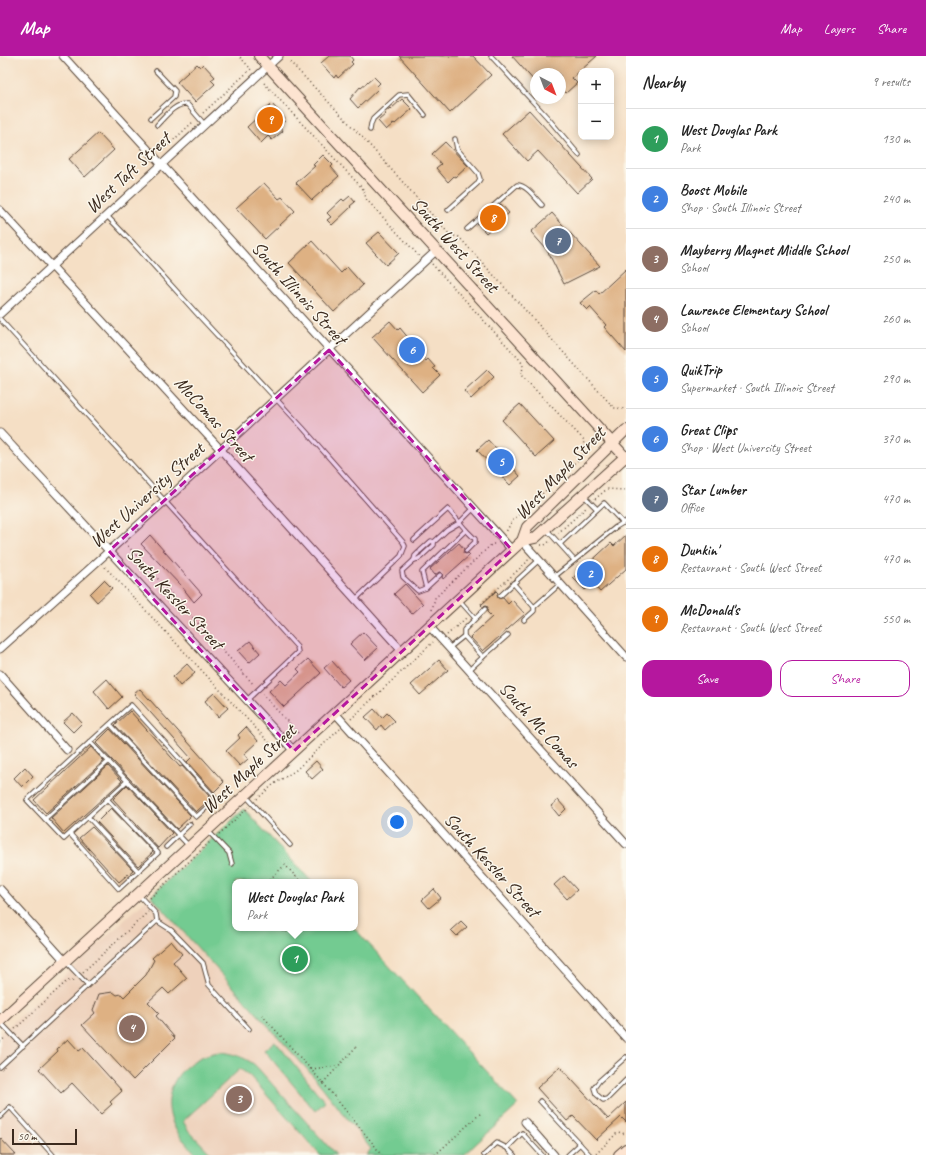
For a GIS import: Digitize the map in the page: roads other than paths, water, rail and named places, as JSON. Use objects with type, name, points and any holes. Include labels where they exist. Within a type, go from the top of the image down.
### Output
[{"type":"street","name":"South Illinois Street","points":[[63,56],[512,550]]},
{"type":"street","name":"South West Street","points":[[259,56],[626,457]]},
{"type":"street","name":"West Taft Street","points":[[0,314],[278,56]]},
{"type":"street","name":"McComas Street","points":[[0,210],[221,450],[402,651]]},
{"type":"street","name":"West University Street","points":[[0,649],[221,450],[437,250]]},
{"type":"street","name":"West Maple Street","points":[[522,542],[527,527],[612,442],[626,430]]},
{"type":"street","name":"South Kessler Street","points":[[0,433],[291,747]]},
{"type":"street","name":"West Maple Street","points":[[0,1022],[189,847],[211,834],[291,747],[335,713],[512,550],[522,542],[536,538],[626,457]]},
{"type":"street","points":[[522,542],[626,657]]},
{"type":"street","name":"South Mc Comas","points":[[429,626],[626,844]]},
{"type":"street","points":[[0,674],[67,750]]},
{"type":"street","name":"South Kessler Street","points":[[335,713],[626,1038]]},
{"type":"street","points":[[0,889],[65,961]]},
{"type":"street","points":[[525,1122],[554,1155]]},
{"type":"street","points":[[619,1155],[626,1149]]},
{"type":"lane","points":[[491,56],[547,117],[579,155]]},
{"type":"lane","points":[[151,118],[174,97],[175,94],[175,92],[156,71]]},
{"type":"lane","points":[[370,130],[373,119],[399,95],[408,94],[425,115]]},
{"type":"lane","points":[[157,125],[181,104],[187,104],[205,125]]},
{"type":"lane","points":[[448,210],[477,184],[480,179],[478,173],[457,149],[455,139]]},
{"type":"lane","points":[[467,229],[517,185],[521,185],[525,188],[542,205]]},
{"type":"lane","points":[[106,216],[134,244],[276,399],[403,542],[405,546],[402,556],[356,600]]},
{"type":"lane","points":[[0,319],[298,650],[298,652],[247,700]]},
{"type":"lane","points":[[583,495],[597,510]]},
{"type":"lane","points":[[554,577],[616,527],[625,522],[604,503],[560,544]]},
{"type":"lane","points":[[440,575],[426,588],[418,591],[404,577],[402,571],[414,560],[422,556],[447,530],[459,523],[474,508]]},
{"type":"lane","points":[[414,540],[448,509],[475,539],[475,542],[466,551]]},
{"type":"lane","points":[[545,529],[574,560]]},
{"type":"lane","points":[[426,588],[422,572],[466,530]]},
{"type":"lane","points":[[414,560],[415,556],[431,541],[434,542]]},
{"type":"lane","points":[[500,596],[539,560]]},
{"type":"lane","points":[[514,583],[534,607]]},
{"type":"lane","points":[[524,620],[534,611],[534,607],[560,584]]},
{"type":"lane","points":[[458,600],[475,618]]},
{"type":"lane","points":[[483,657],[464,636],[464,630],[485,610]]},
{"type":"lane","points":[[469,670],[508,634]]},
{"type":"lane","points":[[449,648],[464,636]]},
{"type":"lane","points":[[110,724],[196,817],[216,799],[131,705],[90,742],[27,800],[64,840],[127,781]]},
{"type":"lane","points":[[90,742],[189,847]]},
{"type":"lane","points":[[45,819],[109,761]]},
{"type":"lane","points":[[246,795],[290,845]]},
{"type":"lane","points":[[70,834],[119,889],[158,853],[107,799]]},
{"type":"lane","points":[[88,817],[138,871]]},
{"type":"lane","points":[[166,847],[190,824]]},
{"type":"lane","points":[[211,834],[229,853],[232,864]]},
{"type":"lane","points":[[0,1067],[156,921],[156,914],[138,894]]},
{"type":"lane","points":[[156,921],[171,930],[203,963],[209,985],[249,1029]]},
{"type":"lane","points":[[65,961],[88,985]]},
{"type":"lane","points":[[0,1022],[23,1046]]},
{"type":"lane","points":[[626,1057],[599,1081],[594,1088],[596,1094],[603,1100],[607,1099],[626,1080]]},
{"type":"lane","points":[[540,1101],[590,1155]]},
{"type":"lane","points":[[0,1117],[10,1107],[53,1155]]},
{"type":"lane","points":[[507,1148],[522,1133],[542,1155]]},
{"type":"lane","points":[[484,1155],[497,1144],[507,1148],[514,1155]]},
{"type":"lane","points":[[568,1155],[580,1144]]},
{"type":"place","name":"McDonald's","points":[[270,120]]},
{"type":"place","name":"Dunkin'","points":[[493,218]]},
{"type":"place","name":"Star Lumber","points":[[558,241]]},
{"type":"place","name":"Great Clips","points":[[412,350]]},
{"type":"place","name":"QuikTrip","points":[[501,462]]},
{"type":"place","name":"Boost Mobile","points":[[590,574]]},
{"type":"place","name":"West Douglas Park","points":[[295,959]]},
{"type":"place","name":"Lawrence Elementary School","points":[[132,1028]]},
{"type":"place","name":"Mayberry Magnet Middle School","points":[[239,1099]]}]
